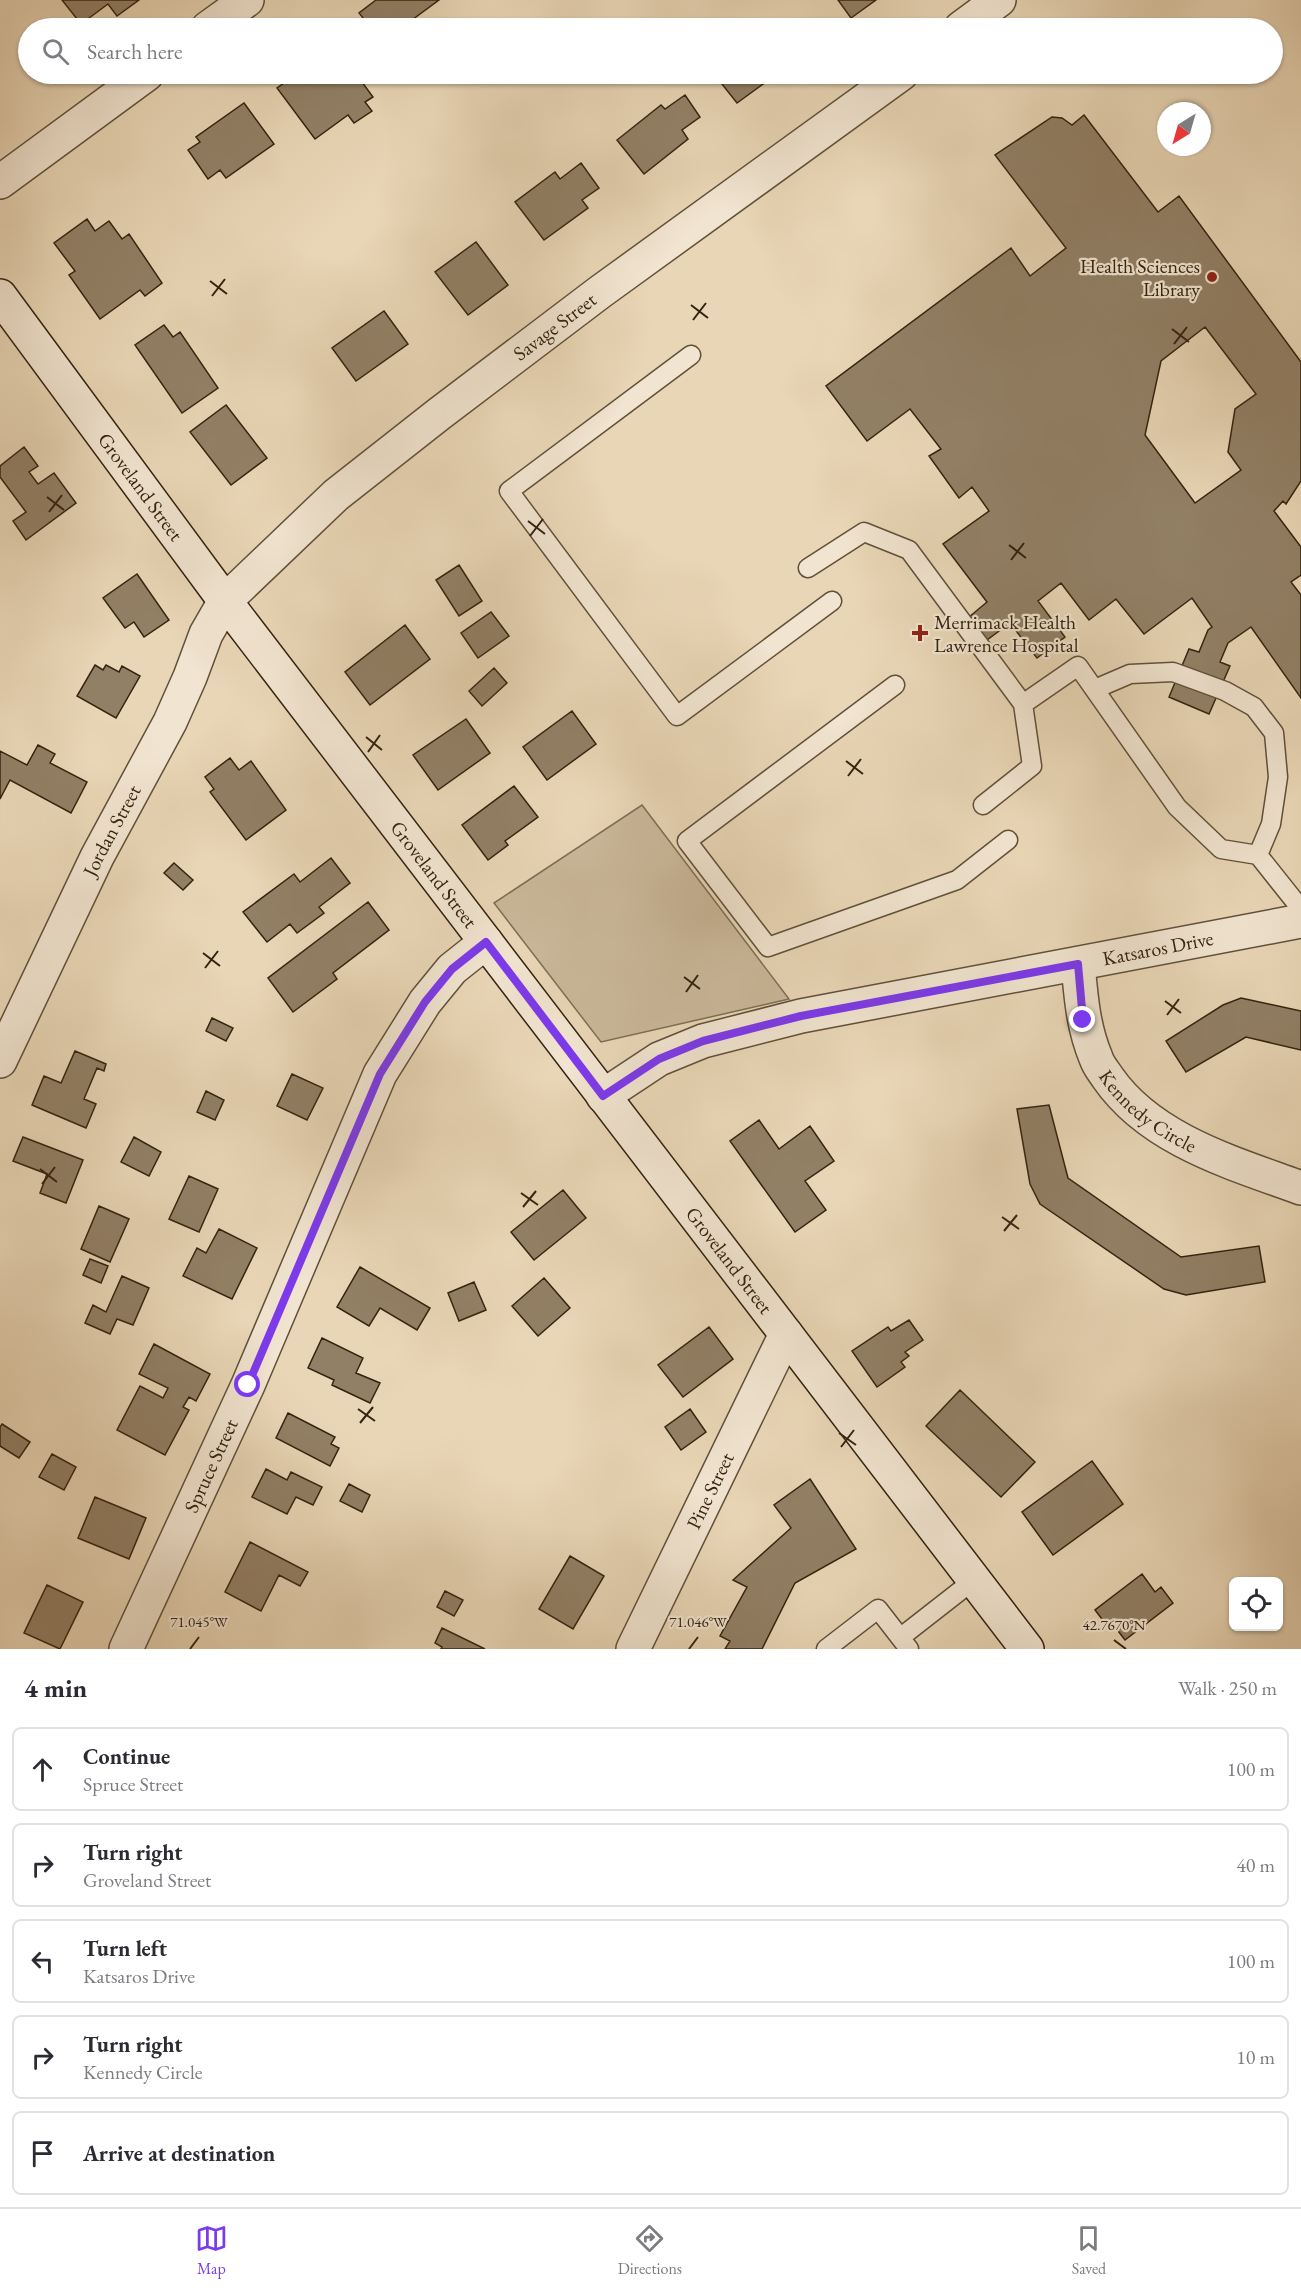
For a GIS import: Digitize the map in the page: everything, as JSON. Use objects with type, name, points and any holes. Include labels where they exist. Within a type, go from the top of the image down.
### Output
[{"type":"street","points":[[222,18],[247,0]]},
{"type":"street","points":[[975,18],[999,0]]},
{"type":"street","points":[[0,182],[133,84]]},
{"type":"street","name":"Savage Street","points":[[225,601],[336,495],[392,451],[600,292],[887,84]]},
{"type":"street","name":"Groveland Street","points":[[0,296],[225,601],[1027,1649]]},
{"type":"street","name":"Jordan Street","points":[[0,1061],[97,857],[170,722],[206,634],[225,601]]},
{"type":"street","name":"Katsaros Drive","points":[[603,1096],[659,1059],[703,1041],[801,1016],[1301,921]]},
{"type":"street","name":"Spruce Street","points":[[126,1649],[248,1385],[380,1074],[425,1002],[452,969],[486,942]]},
{"type":"street","name":"Kennedy Circle","points":[[1078,964],[1083,1020],[1096,1061],[1117,1091],[1149,1119],[1184,1142],[1301,1188]]},
{"type":"street","name":"Pine Street","points":[[633,1649],[786,1334]]},
{"type":"lane","points":[[691,355],[509,490],[677,716],[832,601]]},
{"type":"lane","points":[[808,568],[864,532],[909,550],[1023,704],[1032,766],[983,805]]},
{"type":"lane","points":[[1023,704],[1078,666],[1177,807],[1221,849],[1258,855],[1301,909]]},
{"type":"lane","points":[[1095,689],[1130,674],[1173,672],[1225,691],[1254,707],[1274,733],[1278,777],[1270,824],[1258,855]]},
{"type":"lane","points":[[896,686],[687,841],[768,947],[957,880],[1008,840]]},
{"type":"lane","points":[[826,1649],[878,1609],[905,1643],[974,1580]]},
{"type":"shaded area","points":[[642,805],[789,999],[601,1042],[494,903]]},
{"type":"building","points":[[62,0],[139,0],[117,16],[108,4],[89,18],[76,18]]},
{"type":"building","points":[[376,0],[439,0],[415,18],[363,18],[359,13]]},
{"type":"building","points":[[838,0],[876,0],[851,18]]},
{"type":"building","points":[[283,84],[363,84],[373,97],[365,102],[372,111],[354,123],[348,115],[315,139],[277,88]]},
{"type":"building","points":[[722,84],[763,84],[737,103]]},
{"type":"building","points":[[685,95],[700,117],[682,130],[688,139],[644,174],[617,140],[661,105],[665,109]]},
{"type":"building","points":[[244,103],[274,144],[226,178],[220,170],[208,179],[188,150],[200,142],[196,137]]},
{"type":"building","points":[[1084,115],[1158,212],[1179,196],[1301,362],[1301,481],[1286,504],[1283,501],[1274,511],[1301,547],[1301,575],[1291,582],[1301,595],[1301,698],[1251,627],[1228,643],[1220,662],[1230,666],[1209,714],[1169,697],[1189,649],[1199,652],[1208,630],[1212,627],[1192,598],[1144,634],[1116,599],[1089,620],[1061,583],[1038,601],[1065,637],[1037,658],[1010,623],[987,640],[969,617],[987,602],[943,544],[989,511],[972,487],[959,498],[929,456],[941,449],[910,409],[867,441],[826,386],[1011,248],[1030,276],[1066,248],[995,155],[1052,117],[1062,118],[1072,125]],"holes":[[[1205,327],[1256,394],[1235,409],[1228,452],[1241,470],[1195,503],[1145,435],[1161,361]]]},
{"type":"building","points":[[581,163],[599,188],[582,200],[588,208],[544,240],[515,202],[555,172],[560,179]]},
{"type":"building","points":[[87,219],[95,231],[109,221],[122,239],[129,234],[162,283],[145,296],[140,290],[100,319],[69,275],[75,271],[54,243]]},
{"type":"building","points":[[476,242],[508,285],[468,315],[435,272]]},
{"type":"building","points":[[384,311],[408,344],[356,381],[332,348]]},
{"type":"building","points":[[164,325],[173,337],[180,332],[218,388],[182,413],[135,345]]},
{"type":"building","points":[[226,405],[267,458],[231,485],[190,432]]},
{"type":"building","points":[[24,447],[38,466],[29,472],[38,484],[54,473],[76,503],[26,540],[13,521],[26,512],[0,477],[0,466]]},
{"type":"building","points":[[459,565],[482,601],[459,616],[436,580]]},
{"type":"building","points":[[137,574],[169,620],[144,637],[134,622],[125,628],[103,598]]},
{"type":"building","points":[[491,612],[509,636],[478,658],[461,633]]},
{"type":"building","points":[[405,625],[430,659],[370,705],[345,672]]},
{"type":"building","points":[[95,665],[103,670],[106,665],[119,672],[122,666],[140,676],[116,718],[77,696]]},
{"type":"building","points":[[494,668],[507,683],[482,706],[469,691]]},
{"type":"building","points":[[572,711],[596,744],[547,780],[523,747]]},
{"type":"building","points":[[466,719],[490,753],[438,790],[413,755]]},
{"type":"building","points":[[38,745],[55,754],[50,763],[87,782],[71,813],[10,780],[0,799],[0,751],[27,765]]},
{"type":"building","points":[[230,758],[239,770],[251,761],[286,810],[246,840],[210,792],[214,789],[205,777]]},
{"type":"building","points":[[514,786],[538,817],[505,841],[508,845],[488,860],[462,825]]},
{"type":"building","points":[[331,858],[350,883],[319,907],[324,913],[297,933],[290,924],[267,942],[243,912],[294,874],[300,882]]},
{"type":"building","points":[[174,863],[193,880],[183,890],[164,873]]},
{"type":"building","points":[[368,902],[389,930],[333,973],[337,979],[293,1012],[268,978]]},
{"type":"building","points":[[1241,998],[1301,1011],[1301,1050],[1246,1037],[1186,1072],[1166,1041],[1223,1005]]},
{"type":"building","points":[[212,1018],[233,1028],[226,1041],[206,1031]]},
{"type":"building","points":[[75,1051],[106,1064],[104,1071],[97,1068],[84,1099],[96,1104],[86,1128],[32,1105],[44,1076],[61,1083]]},
{"type":"building","points":[[292,1074],[323,1088],[307,1120],[277,1106]]},
{"type":"building","points":[[206,1091],[224,1100],[215,1120],[197,1112]]},
{"type":"building","points":[[1049,1105],[1068,1178],[1181,1257],[1259,1246],[1265,1282],[1186,1295],[1164,1289],[1040,1204],[1030,1184],[1017,1109]]},
{"type":"building","points":[[759,1120],[779,1149],[810,1126],[834,1161],[805,1181],[826,1210],[795,1232],[730,1141]]},
{"type":"building","points":[[23,1137],[83,1160],[66,1203],[40,1193],[47,1174],[13,1161]]},
{"type":"building","points":[[134,1137],[161,1152],[149,1176],[121,1162]]},
{"type":"building","points":[[189,1176],[218,1189],[199,1232],[169,1219]]},
{"type":"building","points":[[563,1190],[586,1218],[534,1260],[511,1232]]},
{"type":"building","points":[[99,1206],[129,1219],[110,1262],[81,1249]]},
{"type":"building","points":[[219,1229],[257,1248],[232,1299],[183,1276],[197,1248],[206,1253]]},
{"type":"building","points":[[90,1259],[108,1266],[101,1283],[83,1275]]},
{"type":"building","points":[[360,1267],[430,1308],[417,1330],[380,1308],[369,1326],[337,1307]]},
{"type":"building","points":[[122,1276],[149,1288],[133,1325],[117,1319],[110,1334],[85,1323],[93,1305],[106,1312]]},
{"type":"building","points":[[544,1278],[570,1308],[538,1336],[512,1306]]},
{"type":"building","points":[[474,1282],[486,1310],[459,1321],[448,1293]]},
{"type":"building","points":[[909,1320],[923,1340],[905,1352],[909,1356],[901,1362],[905,1367],[877,1387],[852,1351],[888,1327],[891,1331]]},
{"type":"building","points":[[709,1327],[733,1359],[683,1397],[658,1365]]},
{"type":"building","points":[[322,1338],[363,1358],[356,1373],[380,1383],[370,1403],[332,1385],[334,1380],[308,1368]]},
{"type":"building","points":[[154,1344],[210,1374],[196,1401],[189,1397],[183,1407],[189,1410],[165,1455],[117,1430],[140,1386],[163,1398],[168,1388],[139,1374]]},
{"type":"building","points":[[960,1390],[1035,1462],[1001,1497],[926,1426]]},
{"type":"building","points":[[690,1409],[706,1432],[681,1450],[665,1427]]},
{"type":"building","points":[[288,1413],[335,1437],[331,1444],[339,1448],[330,1466],[276,1438]]},
{"type":"building","points":[[2,1424],[30,1442],[19,1458],[0,1446]]},
{"type":"building","points":[[52,1454],[76,1467],[64,1490],[39,1477]]},
{"type":"building","points":[[1092,1461],[1123,1504],[1053,1555],[1022,1512]]},
{"type":"building","points":[[266,1469],[287,1480],[291,1472],[322,1487],[313,1505],[296,1497],[287,1514],[252,1497]]},
{"type":"building","points":[[810,1479],[856,1549],[795,1583],[762,1649],[725,1649],[730,1641],[720,1636],[747,1587],[733,1580],[791,1528],[774,1505]]},
{"type":"building","points":[[349,1484],[370,1495],[362,1512],[340,1501]]},
{"type":"building","points":[[95,1497],[146,1518],[129,1559],[78,1538]]},
{"type":"building","points":[[250,1542],[308,1572],[300,1586],[279,1575],[261,1611],[225,1592]]},
{"type":"building","points":[[570,1556],[604,1576],[573,1629],[539,1609]]},
{"type":"building","points":[[1142,1574],[1155,1592],[1161,1587],[1173,1603],[1125,1640],[1115,1627],[1111,1631],[1095,1610]]},
{"type":"building","points":[[47,1585],[83,1602],[60,1649],[24,1633]]},
{"type":"building","points":[[445,1591],[463,1600],[454,1616],[437,1607]]},
{"type":"building","points":[[442,1628],[485,1649],[441,1649],[442,1647],[435,1643]]},
{"type":"place","name":"Health Sciences Library","points":[[1212,277]]},
{"type":"place","name":"Merrimack Health Lawrence Hospital","points":[[920,633]]},
{"type":"route","points":[[248,1385],[380,1074],[425,1002],[452,969],[486,942],[603,1096],[659,1059],[703,1041],[801,1016],[1078,964],[1083,1020]]}]
